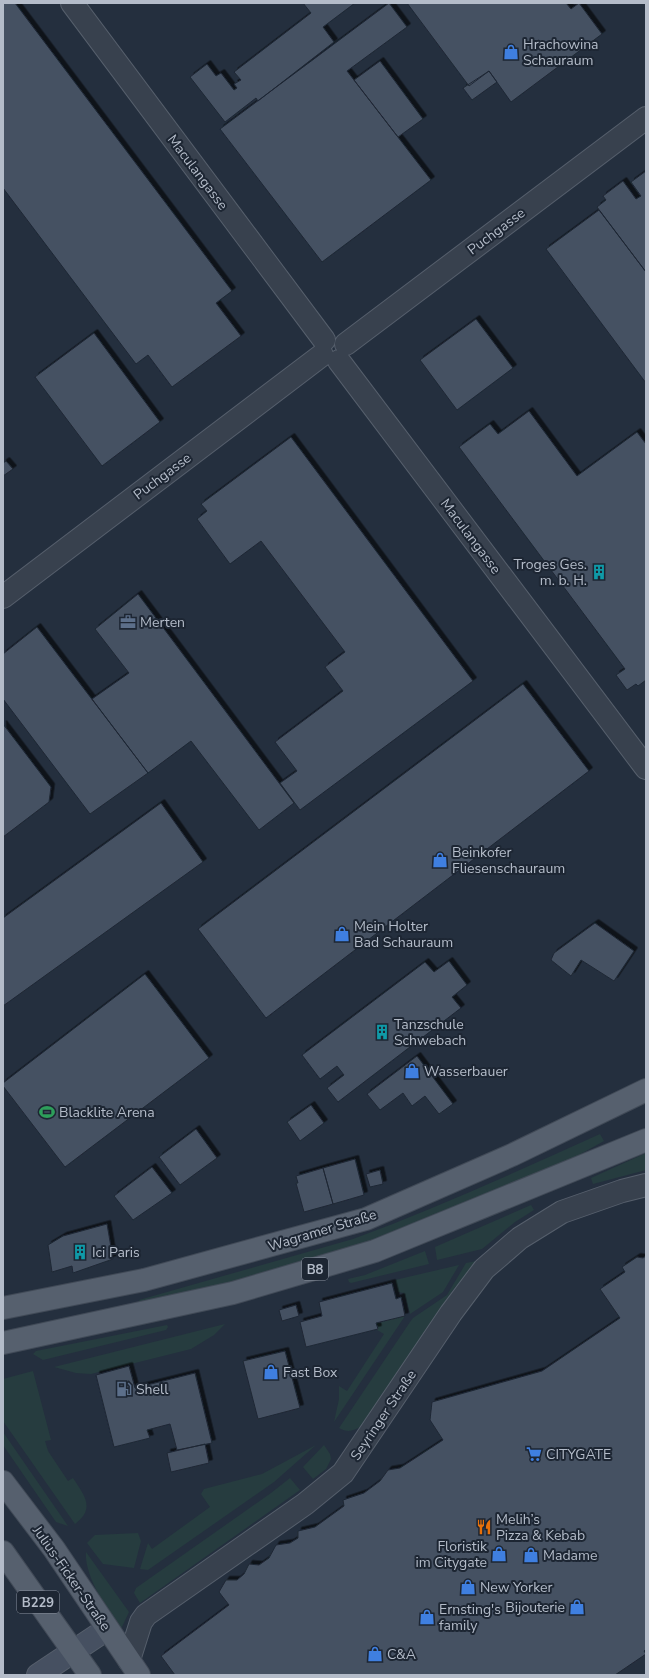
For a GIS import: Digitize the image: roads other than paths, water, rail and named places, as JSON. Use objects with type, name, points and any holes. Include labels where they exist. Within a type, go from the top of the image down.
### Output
[{"type":"main road","name":"Wagramer Straße","points":[[3,1308],[144,1280],[366,1219],[512,1155],[646,1090]]},
{"type":"main road","name":"B8","points":[[3,1343],[234,1293],[375,1251],[646,1140]]},
{"type":"main road","name":"Julius-Ficker-Straße","points":[[3,1482],[54,1548],[134,1668]]},
{"type":"main road","name":"B229","points":[[3,1552],[90,1675]]},
{"type":"main road","points":[[38,1675],[108,1628]]},
{"type":"street","name":"Maculangasse","points":[[72,3],[646,768]]},
{"type":"street","name":"Puchgasse","points":[[3,596],[646,118]]},
{"type":"street","name":"Seyringer Straße","points":[[134,1668],[141,1622],[146,1615],[305,1504],[343,1473],[450,1313],[484,1269],[520,1238],[562,1212],[622,1191],[646,1185]]},
{"type":"place","name":"Hrachowina Schauraum","points":[[511,52]]},
{"type":"place","name":"Troges Ges. m. b. H.","points":[[599,572]]},
{"type":"place","name":"Merten","points":[[128,622]]},
{"type":"place","name":"Beinkofer Fliesenschauraum","points":[[440,860]]},
{"type":"place","name":"Mein Holter Bad Schauraum","points":[[342,934]]},
{"type":"place","name":"Tanzschule Schwebach","points":[[382,1032]]},
{"type":"place","name":"Wasserbauer","points":[[412,1071]]},
{"type":"place","name":"Blacklite Arena","points":[[47,1112]]},
{"type":"place","name":"Ici Paris","points":[[80,1252]]},
{"type":"place","name":"Fast Box","points":[[271,1372]]},
{"type":"place","name":"Shell","points":[[124,1389]]},
{"type":"place","name":"CITYGATE","points":[[534,1454]]},
{"type":"place","name":"Melih’s Pizza & Kebab","points":[[484,1527]]},
{"type":"place","name":"Floristik im Citygate","points":[[499,1554]]},
{"type":"place","name":"Madame","points":[[531,1555]]},
{"type":"place","name":"New Yorker","points":[[468,1587]]},
{"type":"place","name":"Bijouterie","points":[[577,1607]]},
{"type":"place","name":"Ernsting's family","points":[[427,1617]]},
{"type":"place","name":"C&A","points":[[375,1654]]}]
